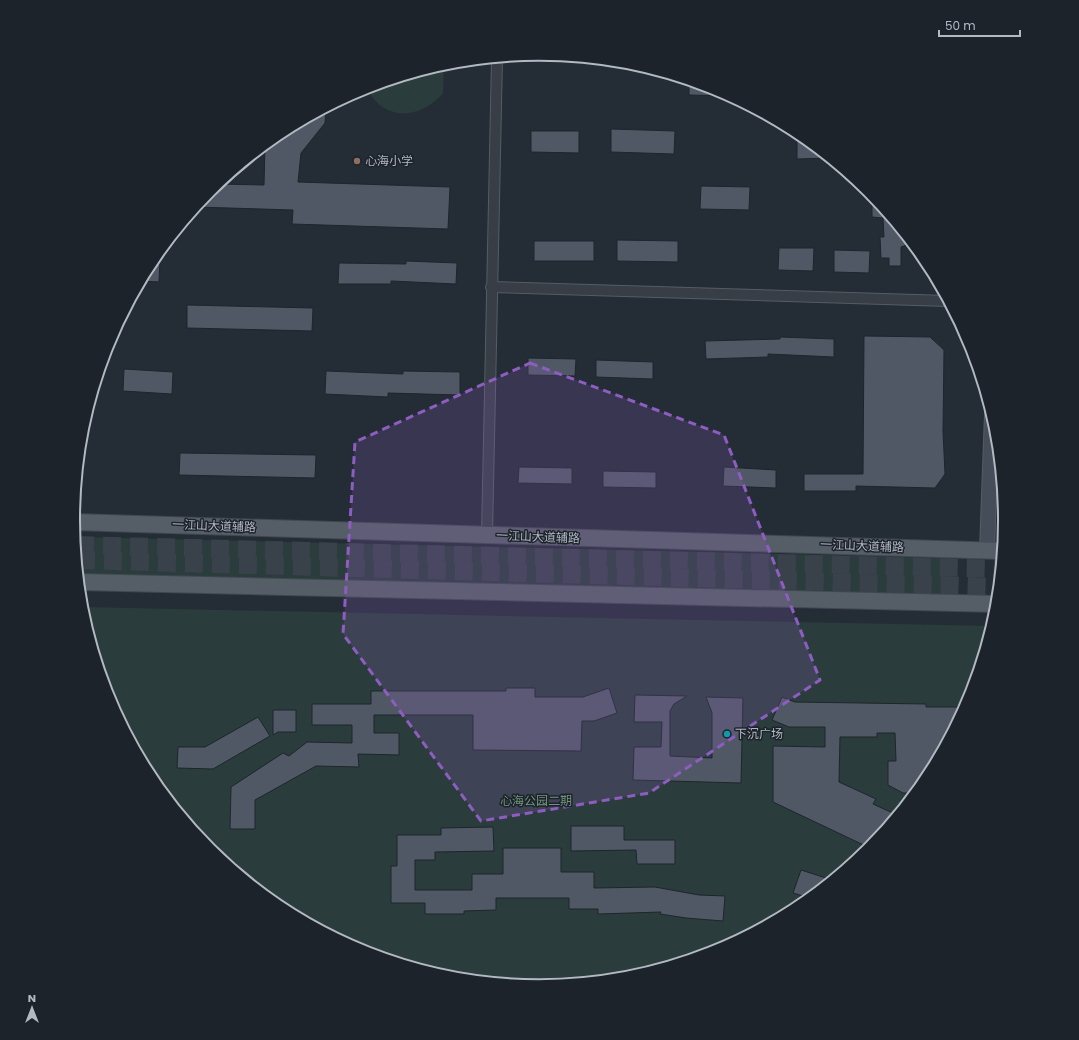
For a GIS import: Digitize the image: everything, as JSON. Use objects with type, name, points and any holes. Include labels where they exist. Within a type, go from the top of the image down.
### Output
[{"type":"main road","points":[[993,446],[995,551]]},
{"type":"main road","name":"一江山大道辅路","points":[[80,522],[995,551]]},
{"type":"main road","points":[[84,582],[991,604]]},
{"type":"street","points":[[487,535],[491,287],[498,63]]},
{"type":"street","points":[[491,287],[943,301]]},
{"type":"highlighted area","points":[[530,363],[724,435],[820,680],[649,793],[481,821],[343,634],[355,442]]},
{"type":"green space","points":[[444,72],[443,93],[434,102],[424,108],[413,112],[392,112],[382,107],[370,93],[392,85]]},
{"type":"green space","points":[[81,537],[954,558],[952,595],[83,574]]},
{"type":"green space","name":"心海公园二期","points":[[89,607],[986,626],[964,696],[937,750],[921,775],[885,823],[864,845],[819,884],[795,902],[743,932],[687,955],[629,970],[599,975],[540,979],[480,975],[450,970],[392,955],[336,932],[284,902],[260,884],[215,845],[194,823],[158,775],[142,749],[115,696],[96,639]]},
{"type":"building","points":[[689,86],[714,96],[689,95]]},
{"type":"building","points":[[326,114],[325,123],[301,153],[298,182],[450,187],[448,229],[292,224],[293,210],[203,207],[227,184],[264,185],[265,152],[284,138]]},
{"type":"building","points":[[611,129],[675,131],[674,154],[611,152]]},
{"type":"building","points":[[531,131],[579,131],[579,153],[531,152]]},
{"type":"building","points":[[797,140],[822,158],[797,159]]},
{"type":"building","points":[[701,186],[750,187],[749,210],[700,209]]},
{"type":"building","points":[[872,203],[885,217],[907,245],[901,247],[901,266],[889,266],[889,258],[881,258],[880,237],[884,237],[883,218],[872,217]]},
{"type":"building","points":[[617,240],[678,241],[678,262],[617,261]]},
{"type":"building","points":[[534,241],[594,241],[594,261],[534,261]]},
{"type":"building","points":[[779,248],[814,248],[813,271],[778,270]]},
{"type":"building","points":[[834,250],[870,251],[869,273],[834,272]]},
{"type":"building","points":[[406,261],[457,263],[456,284],[391,281],[391,284],[338,284],[339,263],[406,264]]},
{"type":"building","points":[[160,262],[159,282],[148,281]]},
{"type":"building","points":[[187,305],[313,308],[312,331],[187,328]]},
{"type":"building","points":[[864,336],[930,337],[944,350],[943,431],[945,474],[935,488],[856,486],[856,491],[804,491],[804,474],[863,474]]},
{"type":"building","points":[[780,337],[834,339],[834,357],[768,354],[768,357],[706,359],[705,341],[780,339]]},
{"type":"building","points":[[528,358],[576,359],[575,376],[528,375]]},
{"type":"building","points":[[596,360],[653,362],[653,379],[596,377]]},
{"type":"building","points":[[124,369],[173,372],[172,394],[123,391]]},
{"type":"building","points":[[326,371],[403,374],[403,371],[460,372],[460,395],[388,393],[388,397],[325,394]]},
{"type":"building","points":[[180,453],[316,455],[315,478],[179,475]]},
{"type":"building","points":[[519,467],[572,468],[572,484],[518,483]]},
{"type":"building","points":[[724,467],[776,470],[776,488],[723,486]]},
{"type":"building","points":[[603,471],[656,472],[656,488],[603,487]]},
{"type":"building","points":[[506,688],[535,688],[535,697],[583,697],[609,688],[617,713],[594,721],[582,721],[581,751],[473,750],[473,715],[374,715],[374,733],[399,733],[399,755],[358,754],[359,767],[316,766],[255,800],[255,829],[230,829],[231,787],[283,753],[289,756],[307,742],[352,743],[352,725],[312,725],[312,704],[371,704],[371,691],[506,691]]},
{"type":"building","name":"下沉广场","points":[[635,695],[687,696],[674,704],[670,711],[670,756],[712,758],[712,713],[706,697],[743,698],[741,783],[633,780],[634,747],[661,747],[662,722],[634,722]]},
{"type":"building","points":[[782,697],[795,702],[926,704],[926,707],[958,707],[937,750],[908,793],[903,793],[888,785],[888,761],[896,761],[895,733],[877,733],[877,737],[840,737],[839,782],[876,799],[873,804],[893,813],[864,845],[773,802],[773,746],[825,747],[825,727],[789,727],[772,720]]},
{"type":"building","points":[[273,710],[296,710],[296,732],[278,732],[273,735]]},
{"type":"building","points":[[258,717],[270,736],[213,769],[177,768],[178,747],[205,747]]},
{"type":"building","points":[[571,826],[624,826],[624,840],[675,840],[675,864],[637,864],[636,850],[571,851]]},
{"type":"building","points":[[493,827],[494,851],[435,852],[435,860],[415,860],[415,890],[472,890],[472,874],[503,874],[503,848],[561,848],[561,872],[594,872],[594,888],[655,887],[699,895],[725,896],[723,921],[686,918],[660,914],[661,912],[598,914],[598,909],[569,909],[569,898],[496,898],[496,910],[464,911],[464,914],[425,914],[425,903],[391,903],[391,866],[397,866],[397,835],[441,835],[441,828]]},
{"type":"building","points":[[801,870],[826,878],[803,896],[793,893]]},
{"type":"tunnel","points":[[81,545],[996,569]]},
{"type":"tunnel","points":[[82,560],[994,587]]},
{"type":"place","name":"心海小学","points":[[357,161]]},
{"type":"place","name":"下沉广场","points":[[727,734]]}]
